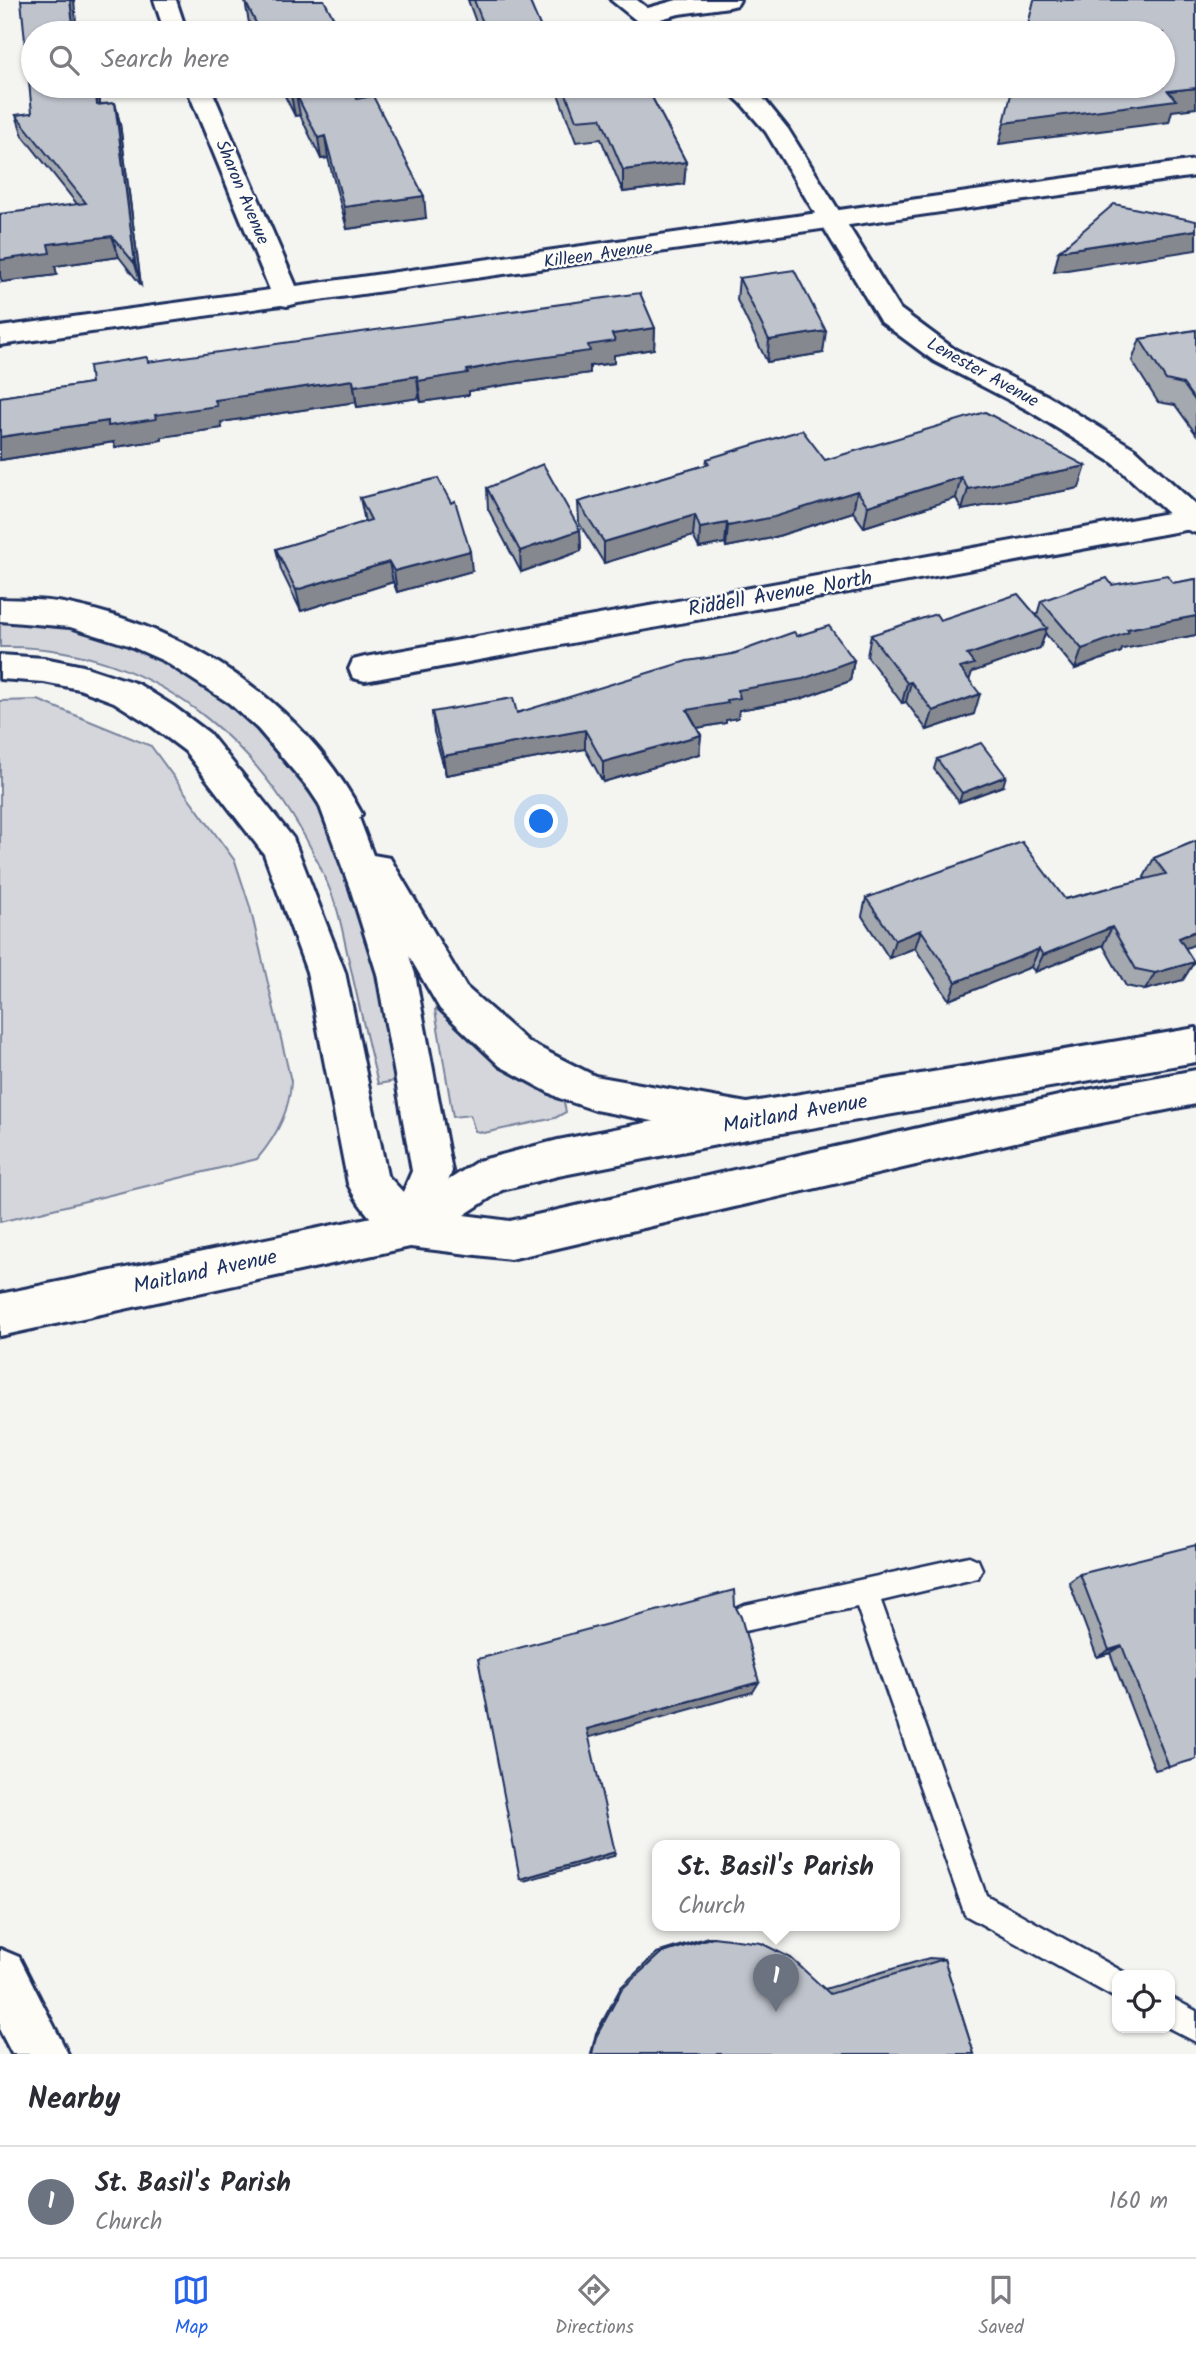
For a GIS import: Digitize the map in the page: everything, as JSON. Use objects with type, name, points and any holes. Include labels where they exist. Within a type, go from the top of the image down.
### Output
[{"type":"main road","points":[[164,0],[172,21]]},
{"type":"main road","points":[[622,0],[651,21]]},
{"type":"main road","points":[[645,16],[677,7],[729,0]]},
{"type":"main road","name":"Sharon Avenue","points":[[203,98],[287,298]]},
{"type":"main road","name":"Lenester Avenue","points":[[750,98],[776,129],[890,315],[944,355],[1038,403],[1124,456],[1195,520]]},
{"type":"main road","name":"Killeen Avenue","points":[[0,336],[287,298],[1196,168]]},
{"type":"main road","name":"Riddell Avenue North","points":[[365,669],[1195,520]]},
{"type":"main road","points":[[0,610],[60,614],[133,633],[214,671],[259,708],[332,793],[453,998],[514,1054],[573,1086],[595,1093],[747,1121]]},
{"type":"main road","points":[[0,667],[44,670],[83,678],[126,693],[161,715],[197,742],[280,848],[326,972],[368,1184],[410,1228],[432,1171],[396,974],[369,891],[332,793]]},
{"type":"main road","name":"Maitland Avenue","points":[[410,1228],[492,1174],[558,1158],[747,1121],[1196,1045]]},
{"type":"main road","name":"Maitland Avenue","points":[[0,1315],[410,1228],[510,1240],[1076,1110],[1196,1087]]},
{"type":"main road","points":[[0,1976],[41,2054]]},
{"type":"main road","points":[[0,2035],[13,2054]]},
{"type":"lane","points":[[745,1618],[969,1569]]},
{"type":"lane","points":[[865,1592],[975,1906],[1112,1981]]},
{"type":"lane","points":[[1175,2015],[1196,2027]]},
{"type":"shaded area","points":[[0,621],[68,627],[104,636],[168,662],[218,694],[241,713],[294,774],[322,809],[343,850],[387,1012],[395,1081],[378,1084],[335,903],[312,850],[283,801],[248,757],[208,719],[163,688],[113,665],[58,651],[0,647]]},
{"type":"shaded area","points":[[38,700],[151,746],[235,861],[250,907],[291,1081],[288,1103],[281,1123],[257,1159],[0,1222],[0,701]]},
{"type":"shaded area","points":[[449,1008],[562,1093],[566,1112],[555,1118],[484,1133],[475,1131],[470,1115],[453,1117],[435,1010]]},
{"type":"building","points":[[21,0],[70,0],[73,21],[23,21]]},
{"type":"building","points":[[324,0],[334,19],[255,21],[245,1]]},
{"type":"building","points":[[474,0],[529,0],[538,21],[482,21]]},
{"type":"building","points":[[1034,0],[1196,0],[1196,88],[1175,90],[1175,21],[1029,21]]},
{"type":"building","points":[[31,98],[96,98],[97,105],[115,103],[135,264],[112,236],[48,244],[50,253],[0,260],[0,214],[86,203],[16,115],[32,113]]},
{"type":"building","points":[[298,98],[374,98],[424,196],[344,207],[325,136],[318,138]]},
{"type":"building","points":[[568,98],[652,98],[686,162],[623,170],[601,118],[576,120]]},
{"type":"building","points":[[1010,98],[1176,100],[1004,123]]},
{"type":"building","points":[[1114,204],[1196,221],[1196,230],[1059,251]]},
{"type":"building","points":[[794,270],[826,331],[769,340],[739,278]]},
{"type":"building","points":[[640,293],[655,328],[612,334],[615,341],[588,345],[590,351],[504,363],[467,370],[468,373],[418,381],[417,376],[354,386],[353,380],[215,400],[217,406],[155,415],[156,419],[108,426],[108,421],[0,437],[0,397],[91,383],[89,366],[147,357],[148,362]]},
{"type":"building","points":[[1196,330],[1196,402],[1183,384],[1166,380],[1140,339]]},
{"type":"building","points":[[985,412],[1086,466],[968,489],[961,477],[868,506],[857,491],[774,517],[728,526],[727,523],[700,528],[695,515],[604,542],[578,502],[709,464],[707,459],[802,430],[825,460]]},
{"type":"building","points":[[543,464],[580,530],[520,551],[487,488]]},
{"type":"building","points":[[438,478],[451,503],[455,501],[470,551],[394,571],[389,562],[296,590],[276,549],[371,520],[360,498]]},
{"type":"building","points":[[1167,575],[1173,583],[1196,579],[1196,616],[1127,629],[1129,632],[1082,649],[1041,601],[1107,578],[1112,585]]},
{"type":"building","points":[[1018,594],[1047,628],[967,655],[974,664],[960,668],[980,694],[933,711],[911,682],[907,683],[871,635],[936,614],[940,620]]},
{"type":"building","points":[[829,626],[854,660],[803,679],[738,690],[740,698],[727,700],[728,703],[687,710],[701,735],[603,762],[585,730],[443,756],[432,712],[513,698],[517,713],[687,661],[733,654],[794,632],[797,636]]},
{"type":"building","points":[[981,743],[1006,776],[962,793],[937,759]]},
{"type":"building","points":[[1196,841],[1196,931],[1179,938],[1194,962],[1155,973],[1136,969],[1112,927],[1043,955],[1039,949],[956,982],[921,930],[895,940],[866,898],[1022,842],[1065,899],[1166,874],[1154,858]]},
{"type":"building","points":[[1196,1545],[1196,1759],[1169,1767],[1122,1646],[1109,1650],[1080,1574]]},
{"type":"building","points":[[734,1590],[735,1606],[741,1617],[759,1682],[587,1729],[615,1852],[520,1879],[478,1659]]},
{"type":"building","points":[[713,1937],[761,1943],[791,1958],[830,1994],[944,1959],[974,2054],[592,2054],[596,2037],[622,1989],[660,1954]]},
{"type":"place","name":"St. Basil's Parish","points":[[776,2012]]}]
